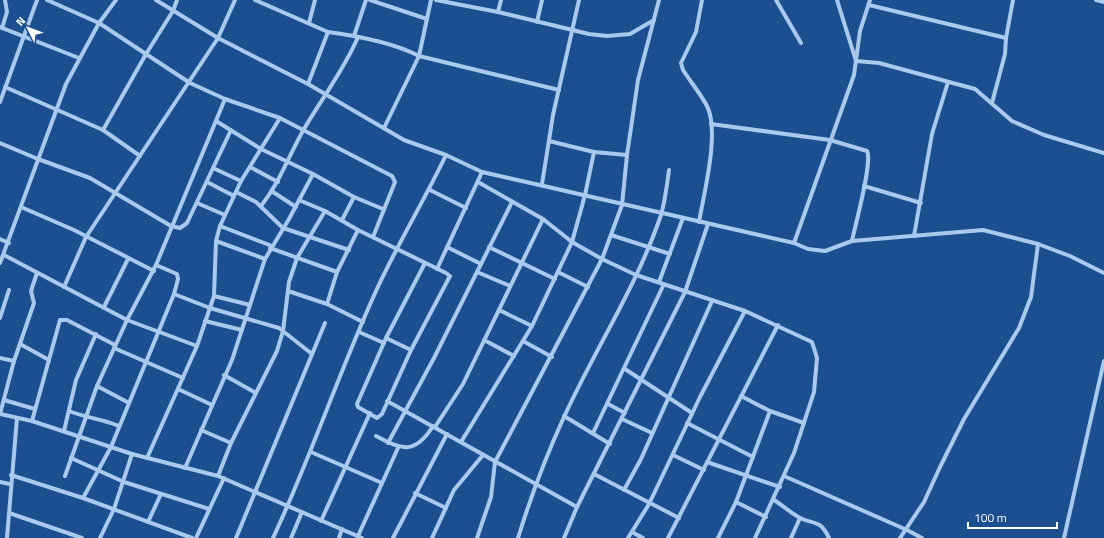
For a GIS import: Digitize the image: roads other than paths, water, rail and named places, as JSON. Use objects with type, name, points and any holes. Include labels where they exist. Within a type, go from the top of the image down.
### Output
[{"type":"street","points":[[5,0],[7,12],[1,27],[79,58]]},
{"type":"street","points":[[0,100],[36,0]]},
{"type":"street","points":[[47,0],[99,23],[190,83],[225,99],[280,118],[392,176],[395,182],[372,237]]},
{"type":"street","points":[[0,263],[55,108],[79,58],[99,23],[116,0]]},
{"type":"street","points":[[156,0],[218,38],[308,84],[404,140],[446,155],[482,172],[542,184],[622,205],[794,244],[808,249],[825,251],[852,241],[914,236],[948,231],[983,230],[1038,244],[1070,256],[1104,273]]},
{"type":"street","points":[[103,130],[146,54],[173,11],[177,0]]},
{"type":"street","points":[[64,287],[86,237],[190,83],[218,38],[235,0]]},
{"type":"street","points":[[255,0],[328,32],[356,36],[408,50],[419,56],[559,90]]},
{"type":"street","points":[[309,23],[315,0]]},
{"type":"street","points":[[261,206],[278,182],[303,130],[348,58],[366,0]]},
{"type":"street","points":[[370,0],[427,19]]},
{"type":"street","points":[[384,128],[419,56],[431,0]]},
{"type":"street","points":[[436,0],[498,12],[589,34],[618,36],[630,34],[654,20]]},
{"type":"street","points":[[498,12],[501,0]]},
{"type":"street","points":[[537,22],[542,0]]},
{"type":"street","points":[[542,184],[559,90],[579,0]]},
{"type":"street","points":[[478,538],[491,497],[495,462],[552,357],[602,259],[622,205],[627,155],[638,80],[659,0]]},
{"type":"street","points":[[699,222],[710,156],[711,124],[707,106],[683,70],[681,63],[696,32],[701,0]]},
{"type":"street","points":[[776,0],[801,43]]},
{"type":"street","points":[[837,0],[856,61]]},
{"type":"street","points":[[992,103],[1005,54],[1006,38],[1013,0]]},
{"type":"street","points":[[1096,0],[1104,2]]},
{"type":"street","points":[[794,244],[854,75],[860,32],[869,2],[1006,38]]},
{"type":"street","points":[[308,84],[328,32]]},
{"type":"street","points":[[856,61],[878,63],[975,88],[1012,121],[1044,135],[1104,153]]},
{"type":"street","points":[[914,236],[921,203],[924,172],[932,134],[948,82]]},
{"type":"street","points":[[5,88],[55,108],[103,130],[140,156]]},
{"type":"street","points":[[65,476],[97,386],[115,346],[154,271],[171,226],[225,99]]},
{"type":"street","points":[[147,458],[197,346],[214,296],[216,241],[220,226],[241,181],[280,118]]},
{"type":"street","points":[[216,121],[261,148],[314,174],[354,197],[383,209]]},
{"type":"street","points":[[711,124],[830,140],[867,150],[869,157],[852,241]]},
{"type":"street","points":[[0,143],[38,159],[78,173],[116,192],[171,226],[180,228],[184,227],[197,203],[231,130]]},
{"type":"street","points":[[549,140],[594,152],[627,155]]},
{"type":"street","points":[[461,442],[532,326],[572,242],[585,195],[594,152]]},
{"type":"street","points":[[273,538],[311,452],[376,290],[430,190],[446,155]]},
{"type":"street","points":[[213,168],[241,181]]},
{"type":"street","points":[[250,168],[278,182]]},
{"type":"street","points":[[518,538],[535,485],[564,416],[636,275],[648,247],[661,213],[669,170]]},
{"type":"street","points":[[437,269],[482,172]]},
{"type":"street","points":[[185,468],[224,375],[232,360],[265,259],[314,174]]},
{"type":"street","points":[[207,182],[261,206],[283,228],[349,250]]},
{"type":"street","points":[[478,182],[543,219],[572,242],[602,259],[636,275],[712,301],[745,310],[812,342],[816,358],[814,392],[780,487],[755,538]]},
{"type":"street","points":[[864,186],[921,203]]},
{"type":"street","points":[[430,190],[466,208]]},
{"type":"street","points":[[272,192],[296,207]]},
{"type":"street","points":[[342,220],[354,197]]},
{"type":"street","points":[[299,200],[326,211],[358,230],[448,274],[449,278],[411,350],[379,418],[358,407],[357,404],[385,340],[425,263]]},
{"type":"street","points":[[388,443],[434,358],[512,202]]},
{"type":"street","points":[[197,203],[225,215]]},
{"type":"street","points":[[21,207],[154,271]]},
{"type":"street","points":[[218,476],[231,443],[277,351],[283,331],[289,282],[297,258],[326,211]]},
{"type":"street","points":[[659,282],[684,218]]},
{"type":"street","points":[[376,436],[398,448],[410,447],[423,440],[434,427],[463,384],[543,219]]},
{"type":"street","points":[[564,538],[577,507],[610,444],[685,292],[708,224]]},
{"type":"street","points":[[220,226],[297,258],[337,272]]},
{"type":"street","points":[[327,304],[337,272],[358,230]]},
{"type":"street","points":[[610,235],[670,254]]},
{"type":"street","points":[[0,238],[8,243]]},
{"type":"street","points":[[216,241],[265,259]]},
{"type":"street","points":[[900,538],[907,530],[924,502],[964,419],[1020,328],[1031,297],[1038,244]]},
{"type":"street","points":[[447,247],[480,264]]},
{"type":"street","points":[[489,247],[521,264],[555,279]]},
{"type":"street","points":[[4,255],[128,320],[197,346]]},
{"type":"street","points":[[104,307],[128,259]]},
{"type":"street","points":[[83,498],[111,447],[174,294],[178,279],[177,274],[156,265]]},
{"type":"street","points":[[477,272],[510,286]]},
{"type":"street","points":[[558,272],[588,287]]},
{"type":"street","points":[[37,273],[31,291],[35,300],[34,304],[14,361],[0,414],[32,421],[132,454],[224,478],[255,490],[360,537],[398,448]]},
{"type":"street","points":[[593,433],[625,369],[664,284]]},
{"type":"street","points":[[0,318],[9,290]]},
{"type":"street","points":[[288,291],[327,304],[363,322]]},
{"type":"street","points":[[174,294],[210,308],[246,317],[283,331],[312,354]]},
{"type":"street","points":[[214,296],[250,305]]},
{"type":"street","points":[[624,490],[637,467],[712,301]]},
{"type":"street","points":[[499,310],[532,326]]},
{"type":"street","points":[[628,538],[649,504],[687,423],[745,310]]},
{"type":"street","points":[[32,421],[60,320],[67,320],[96,334],[146,364],[183,378]]},
{"type":"street","points":[[205,321],[242,330]]},
{"type":"street","points":[[236,538],[325,323]]},
{"type":"street","points":[[668,538],[778,325]]},
{"type":"street","points":[[359,332],[411,350]]},
{"type":"street","points":[[64,431],[76,380],[96,334]]},
{"type":"street","points":[[484,340],[514,356]]},
{"type":"street","points":[[523,341],[552,357]]},
{"type":"street","points":[[20,344],[49,360]]},
{"type":"street","points":[[0,358],[14,361]]},
{"type":"street","points":[[1064,538],[1104,361]]},
{"type":"street","points":[[625,369],[692,413]]},
{"type":"street","points":[[224,375],[256,392]]},
{"type":"street","points":[[97,386],[129,403]]},
{"type":"street","points":[[178,389],[212,405]]},
{"type":"street","points":[[741,396],[770,411],[804,423]]},
{"type":"street","points":[[4,400],[36,409]]},
{"type":"street","points":[[387,401],[406,410],[535,485],[577,507]]},
{"type":"street","points":[[608,404],[625,413]]},
{"type":"street","points":[[69,411],[85,417],[102,419],[119,426]]},
{"type":"street","points":[[718,538],[736,502],[770,411]]},
{"type":"street","points":[[321,520],[370,414]]},
{"type":"street","points":[[564,416],[610,444]]},
{"type":"street","points":[[7,538],[10,513],[10,484],[17,418]]},
{"type":"street","points":[[622,419],[652,433]]},
{"type":"street","points":[[687,423],[753,457]]},
{"type":"street","points":[[201,430],[231,443]]},
{"type":"street","points":[[393,538],[415,493],[447,434]]},
{"type":"street","points":[[311,452],[382,483]]},
{"type":"street","points":[[100,538],[114,509],[132,454]]},
{"type":"street","points":[[432,538],[454,490],[483,455]]},
{"type":"street","points":[[673,455],[704,470]]},
{"type":"street","points":[[72,458],[124,482],[209,509]]},
{"type":"street","points":[[707,462],[780,487]]},
{"type":"street","points":[[594,474],[649,504],[679,518]]},
{"type":"street","points":[[11,475],[83,498],[192,538]]},
{"type":"street","points":[[784,476],[922,538]]},
{"type":"street","points":[[196,538],[224,478]]},
{"type":"street","points":[[0,482],[10,484]]},
{"type":"street","points":[[415,493],[446,508]]},
{"type":"street","points":[[148,522],[161,494]]},
{"type":"street","points":[[774,500],[800,518],[812,520],[820,525],[825,530],[829,538]]},
{"type":"street","points":[[736,502],[766,517]]},
{"type":"street","points":[[291,538],[302,512]]},
{"type":"street","points":[[10,513],[82,538]]},
{"type":"street","points":[[791,538],[800,518]]},
{"type":"street","points":[[339,538],[342,529]]},
{"type":"street","points":[[632,532],[643,538]]}]
